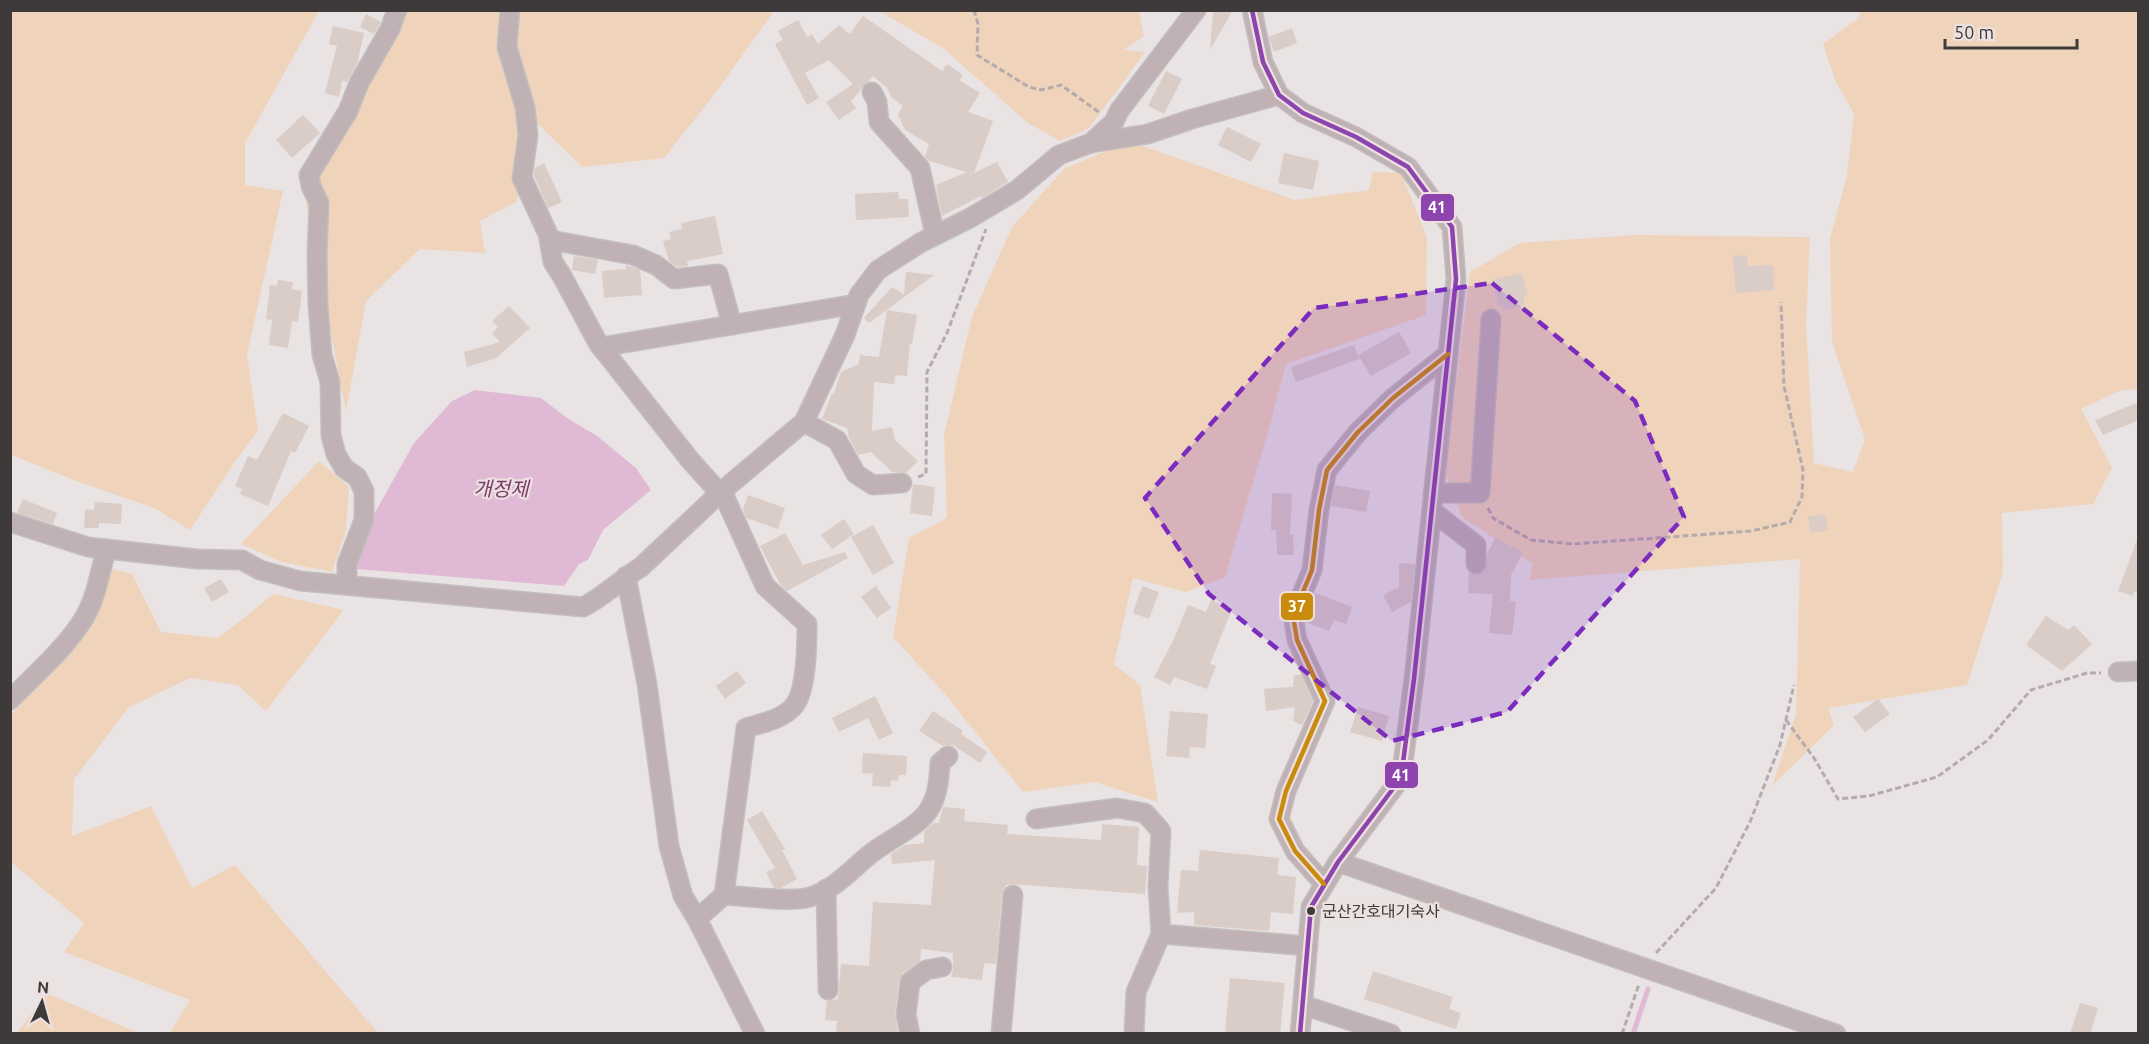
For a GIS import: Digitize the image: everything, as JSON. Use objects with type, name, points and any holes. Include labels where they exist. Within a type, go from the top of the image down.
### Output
[{"type":"street","points":[[347,585],[347,564],[364,520],[364,491],[357,477],[344,468],[336,454],[332,436],[330,382],[322,355],[318,305],[319,202],[311,186],[309,175],[348,111],[359,83],[390,29],[397,10]]},
{"type":"street","points":[[510,10],[507,46],[525,107],[528,135],[522,178],[550,240],[552,262],[601,347],[645,406],[690,460],[716,489],[722,491],[765,586],[807,624],[807,643],[800,693],[794,706],[776,719],[746,728],[724,895],[697,919]]},
{"type":"street","points":[[1091,143],[1114,122],[1119,111],[1196,10]]},
{"type":"street","points":[[1252,10],[1263,62],[1280,95],[1303,113],[1356,137],[1408,167],[1452,227],[1456,279],[1414,679],[1401,778],[1338,862],[1311,907],[1300,1034]]},
{"type":"street","points":[[872,92],[877,102],[879,123],[920,168],[935,235]]},
{"type":"street","points":[[10,522],[88,548],[197,559],[242,560],[260,570],[288,578],[583,607],[603,597],[626,576],[641,567],[722,491],[804,422],[845,335],[859,295],[878,270],[935,235],[1017,190],[1059,155],[1091,143],[1148,134],[1192,119],[1280,95]]},
{"type":"street","points":[[550,240],[633,255],[656,265],[675,279],[718,274],[732,325]]},
{"type":"street","points":[[601,347],[856,304]]},
{"type":"street","points":[[1432,502],[1480,493],[1491,318]]},
{"type":"street","points":[[1324,884],[1295,850],[1279,819],[1286,791],[1325,701],[1297,640],[1293,616],[1312,570],[1318,510],[1327,470],[1358,432],[1393,398],[1448,354]]},
{"type":"street","points":[[804,422],[837,440],[856,474],[873,485],[902,483]]},
{"type":"street","points":[[1432,502],[1476,544],[1476,564]]},
{"type":"street","points":[[10,700],[50,661],[91,606],[106,550]]},
{"type":"street","points":[[626,576],[647,684],[669,846],[682,896],[697,919],[755,1034]]},
{"type":"street","points":[[2118,672],[2139,671]]},
{"type":"street","points":[[724,895],[771,898],[810,897],[835,884],[873,852],[904,833],[928,812],[938,789],[940,762],[948,756]]},
{"type":"street","points":[[1036,819],[1117,808],[1145,813],[1161,831],[1158,887],[1161,934],[1136,992],[1134,1034]]},
{"type":"street","points":[[1338,862],[1836,1034]]},
{"type":"street","points":[[826,889],[828,990]]},
{"type":"street","points":[[1001,1034],[1013,895]]},
{"type":"street","points":[[1161,934],[1308,946]]},
{"type":"street","points":[[910,1034],[906,1015],[910,982],[926,970],[942,967]]},
{"type":"street","points":[[1303,1005],[1391,1034]]},
{"type":"path","points":[[974,10],[978,24],[977,55],[1029,87],[1041,90],[1061,85],[1114,122]]},
{"type":"path","points":[[902,483],[926,474],[927,372],[946,333],[986,230],[984,209]]},
{"type":"path","points":[[1480,493],[1493,518],[1531,540],[1573,544],[1751,531],[1790,522],[1802,497],[1803,470],[1784,386],[1781,302]]},
{"type":"path","points":[[1786,720],[1814,758],[1838,799],[1869,796],[1937,777],[1988,740],[2031,690],[2087,673],[2118,672]]},
{"type":"path","points":[[1622,1034],[1644,967],[1716,888],[1750,822],[1780,745],[1794,685]]},
{"type":"highlighted area","points":[[1492,283],[1635,401],[1684,517],[1507,712],[1392,741],[1209,594],[1145,498],[1314,308]]},
{"type":"shaded area","points":[[10,11],[319,11],[245,143],[245,185],[283,191],[247,355],[258,431],[190,530],[154,508],[11,455]]},
{"type":"shaded area","points":[[387,11],[774,11],[716,92],[664,158],[582,167],[538,124],[516,202],[480,221],[485,253],[420,249],[366,301],[346,411],[306,203]]},
{"type":"shaded area","points":[[879,11],[1139,11],[1144,36],[1124,50],[1145,52],[1089,128],[1060,141],[1028,123],[944,49]]},
{"type":"shaded area","points":[[1860,11],[2138,11],[2138,389],[2119,391],[2081,409],[2112,468],[2093,504],[2002,513],[2003,572],[1967,685],[1828,708],[1834,725],[1772,786],[1796,714],[1800,559],[1529,580],[1533,564],[1462,517],[1445,473],[1470,272],[1520,243],[1635,235],[1810,237],[1806,323],[1814,463],[1853,472],[1865,439],[1832,342],[1830,239],[1847,175],[1854,114],[1835,80],[1823,44],[1859,18]]},
{"type":"shaded area","points":[[1129,141],[1295,200],[1369,190],[1373,172],[1401,173],[1427,238],[1426,315],[1286,364],[1225,577],[1186,592],[1133,578],[1114,664],[1140,685],[1158,802],[1095,782],[1023,792],[945,694],[893,637],[909,538],[947,518],[944,435],[972,317],[1012,227],[1064,169]]},
{"type":"shaded area","points":[[319,461],[349,487],[346,530],[332,572],[282,562],[241,544]]},
{"type":"shaded area","points":[[113,569],[132,574],[161,632],[218,638],[274,594],[344,610],[266,711],[238,685],[190,678],[128,708],[74,779],[72,836],[151,806],[192,888],[235,865],[378,1033],[170,1033],[190,1000],[64,952],[84,923],[11,862],[11,715],[88,628]]},
{"type":"shaded area","points":[[47,993],[138,1033],[17,1033]]},
{"type":"water","name":"개정제","points":[[475,390],[541,398],[567,418],[597,436],[636,468],[651,490],[603,530],[588,560],[579,564],[564,586],[356,569],[372,518],[414,443],[452,401]]},
{"type":"building","points":[[1213,10],[1233,10],[1210,50]]},
{"type":"building","points":[[366,14],[381,22],[374,34],[360,27]]},
{"type":"building","points":[[863,16],[942,71],[947,64],[963,75],[959,80],[980,93],[968,112],[993,121],[974,173],[997,162],[1008,182],[982,198],[981,196],[942,216],[936,185],[967,172],[929,161],[925,157],[929,144],[905,130],[898,115],[903,106],[892,98],[887,88],[873,76],[851,101],[856,108],[839,120],[826,102],[853,84],[829,60],[805,73],[819,98],[807,105],[775,44],[783,40],[778,31],[798,20],[807,37],[812,34],[818,44],[839,25],[850,34]]},
{"type":"building","points":[[333,26],[364,33],[357,64],[347,82],[342,81],[339,97],[325,93],[337,46],[329,44]]},
{"type":"building","points":[[1292,28],[1297,43],[1274,52],[1269,37]]},
{"type":"building","points":[[1166,71],[1182,79],[1164,114],[1148,106]]},
{"type":"building","points":[[303,115],[320,133],[292,158],[276,140]]},
{"type":"building","points":[[1227,127],[1261,144],[1251,162],[1218,145]]},
{"type":"building","points":[[1284,153],[1319,161],[1313,190],[1278,183]]},
{"type":"building","points":[[544,163],[562,202],[548,208],[534,176],[535,168]]},
{"type":"building","points":[[898,192],[899,199],[908,199],[909,217],[856,220],[855,194]]},
{"type":"building","points":[[715,216],[723,254],[687,261],[688,266],[677,267],[669,261],[663,241],[671,239],[669,232],[682,229],[681,223]]},
{"type":"building","points":[[1747,255],[1748,266],[1773,265],[1774,290],[1736,293],[1733,256]]},
{"type":"building","points":[[574,256],[598,260],[595,274],[572,270]]},
{"type":"building","points":[[626,265],[640,270],[642,295],[604,298],[602,271],[626,269]]},
{"type":"building","points":[[906,272],[934,275],[869,323],[864,318],[892,287],[904,294]]},
{"type":"building","points":[[1522,273],[1528,295],[1523,297],[1525,305],[1503,311],[1502,305],[1498,306],[1492,280]]},
{"type":"building","points":[[278,280],[293,282],[292,289],[302,291],[298,322],[292,321],[288,348],[269,345],[272,320],[266,319],[270,285],[277,286]]},
{"type":"building","points":[[509,306],[530,328],[496,358],[467,367],[464,352],[500,342],[492,333],[498,327],[492,321]]},
{"type":"building","points":[[887,310],[917,315],[912,344],[910,343],[907,376],[895,375],[894,384],[874,382],[872,431],[892,427],[895,440],[918,461],[906,473],[892,472],[871,452],[858,455],[849,438],[847,428],[822,419],[841,372],[859,364],[860,355],[879,357]]},
{"type":"building","points":[[1399,332],[1411,353],[1371,376],[1358,355]]},
{"type":"building","points":[[1354,345],[1359,359],[1296,382],[1291,367]]},
{"type":"building","points":[[2139,402],[2139,420],[2103,435],[2095,420]]},
{"type":"building","points":[[283,413],[309,426],[295,453],[291,451],[268,506],[240,494],[242,489],[235,486],[248,456],[257,460]]},
{"type":"building","points":[[913,484],[935,487],[932,516],[910,513]]},
{"type":"building","points":[[1335,485],[1370,491],[1366,512],[1331,506]]},
{"type":"building","points":[[1272,493],[1292,494],[1290,535],[1293,535],[1294,555],[1277,555],[1276,530],[1271,530]]},
{"type":"building","points":[[748,495],[785,508],[778,529],[746,518],[743,509]]},
{"type":"building","points":[[23,499],[57,513],[53,524],[17,513]]},
{"type":"building","points":[[95,502],[122,504],[121,524],[99,523],[99,528],[84,528],[85,509],[94,510]]},
{"type":"building","points":[[1825,514],[1828,530],[1811,533],[1808,517]]},
{"type":"building","points":[[844,519],[854,534],[832,549],[821,535]]},
{"type":"building","points":[[873,525],[894,563],[873,575],[851,537]]},
{"type":"building","points":[[785,533],[803,565],[845,552],[848,558],[787,591],[780,584],[760,546]]},
{"type":"building","points":[[1495,538],[1523,552],[1511,575],[1510,601],[1516,602],[1512,635],[1489,633],[1493,594],[1468,593],[1469,573],[1477,575],[1485,570],[1487,554]]},
{"type":"building","points":[[2137,540],[2139,593],[2134,592],[2133,596],[2118,591]]},
{"type":"building","points":[[1399,563],[1415,564],[1411,602],[1392,612],[1383,595],[1399,587]]},
{"type":"building","points":[[221,579],[229,592],[212,602],[204,588]]},
{"type":"building","points":[[876,586],[891,608],[877,618],[861,597]]},
{"type":"building","points":[[1142,586],[1159,592],[1149,619],[1133,613]]},
{"type":"building","points":[[1315,593],[1352,607],[1346,624],[1334,620],[1329,631],[1305,622]]},
{"type":"building","points":[[1211,600],[1232,609],[1210,664],[1216,666],[1207,689],[1174,677],[1170,685],[1154,677],[1173,641],[1188,605],[1206,612]]},
{"type":"building","points":[[2046,616],[2068,630],[2074,625],[2092,644],[2062,671],[2026,645]]},
{"type":"building","points":[[737,671],[746,683],[725,699],[716,686]]},
{"type":"building","points":[[1294,675],[1301,675],[1313,701],[1302,725],[1293,721],[1295,707],[1266,711],[1264,689],[1293,687]]},
{"type":"building","points":[[875,696],[893,733],[879,740],[868,718],[839,732],[832,718]]},
{"type":"building","points":[[1878,699],[1890,714],[1865,732],[1853,717]]},
{"type":"building","points":[[1358,707],[1389,716],[1382,741],[1350,732]]},
{"type":"building","points":[[933,711],[963,731],[961,734],[987,752],[980,763],[953,745],[943,746],[919,731]]},
{"type":"building","points":[[1170,711],[1208,714],[1205,748],[1190,747],[1189,758],[1166,756]]},
{"type":"building","points":[[863,753],[907,756],[906,775],[899,775],[898,781],[891,780],[890,787],[872,786],[873,774],[862,773]]},
{"type":"building","points":[[943,807],[965,809],[964,821],[1008,825],[1007,834],[1101,840],[1102,824],[1139,827],[1137,865],[1147,866],[1145,894],[1006,885],[1002,894],[996,964],[984,963],[982,980],[951,977],[953,953],[921,949],[920,961],[903,973],[899,980],[895,1014],[898,1034],[836,1034],[837,1021],[825,1020],[827,1001],[838,999],[841,964],[869,966],[873,902],[931,905],[935,860],[892,864],[891,854],[905,845],[924,843],[924,831],[933,823],[939,823]]},
{"type":"building","points":[[762,811],[785,849],[782,850],[797,879],[781,888],[774,888],[766,872],[775,868],[747,820]]},
{"type":"building","points":[[1200,850],[1279,858],[1277,875],[1296,877],[1293,914],[1271,912],[1269,931],[1194,925],[1194,912],[1177,913],[1181,870],[1198,871]]},
{"type":"building","points":[[1373,971],[1453,997],[1449,1009],[1461,1013],[1456,1029],[1364,999]]},
{"type":"building","points":[[1230,978],[1285,983],[1280,1034],[1225,1034]]},
{"type":"building","points":[[2080,1003],[2098,1008],[2090,1034],[2070,1034]]},
{"type":"waterway","points":[[1633,1034],[1648,989]]},
{"type":"transit line","name":"41","points":[[1252,10],[1263,62],[1279,95],[1303,113],[1356,137],[1408,167],[1452,227],[1456,279],[1414,679],[1401,778],[1338,862],[1311,907],[1300,1034]]},
{"type":"transit line","name":"37","points":[[1324,884],[1295,851],[1279,819],[1286,791],[1325,701],[1297,640],[1293,616],[1312,570],[1319,510],[1327,470],[1358,432],[1393,398],[1448,354]]},
{"type":"place","name":"군산간호대기숙사","points":[[1311,911]]}]
